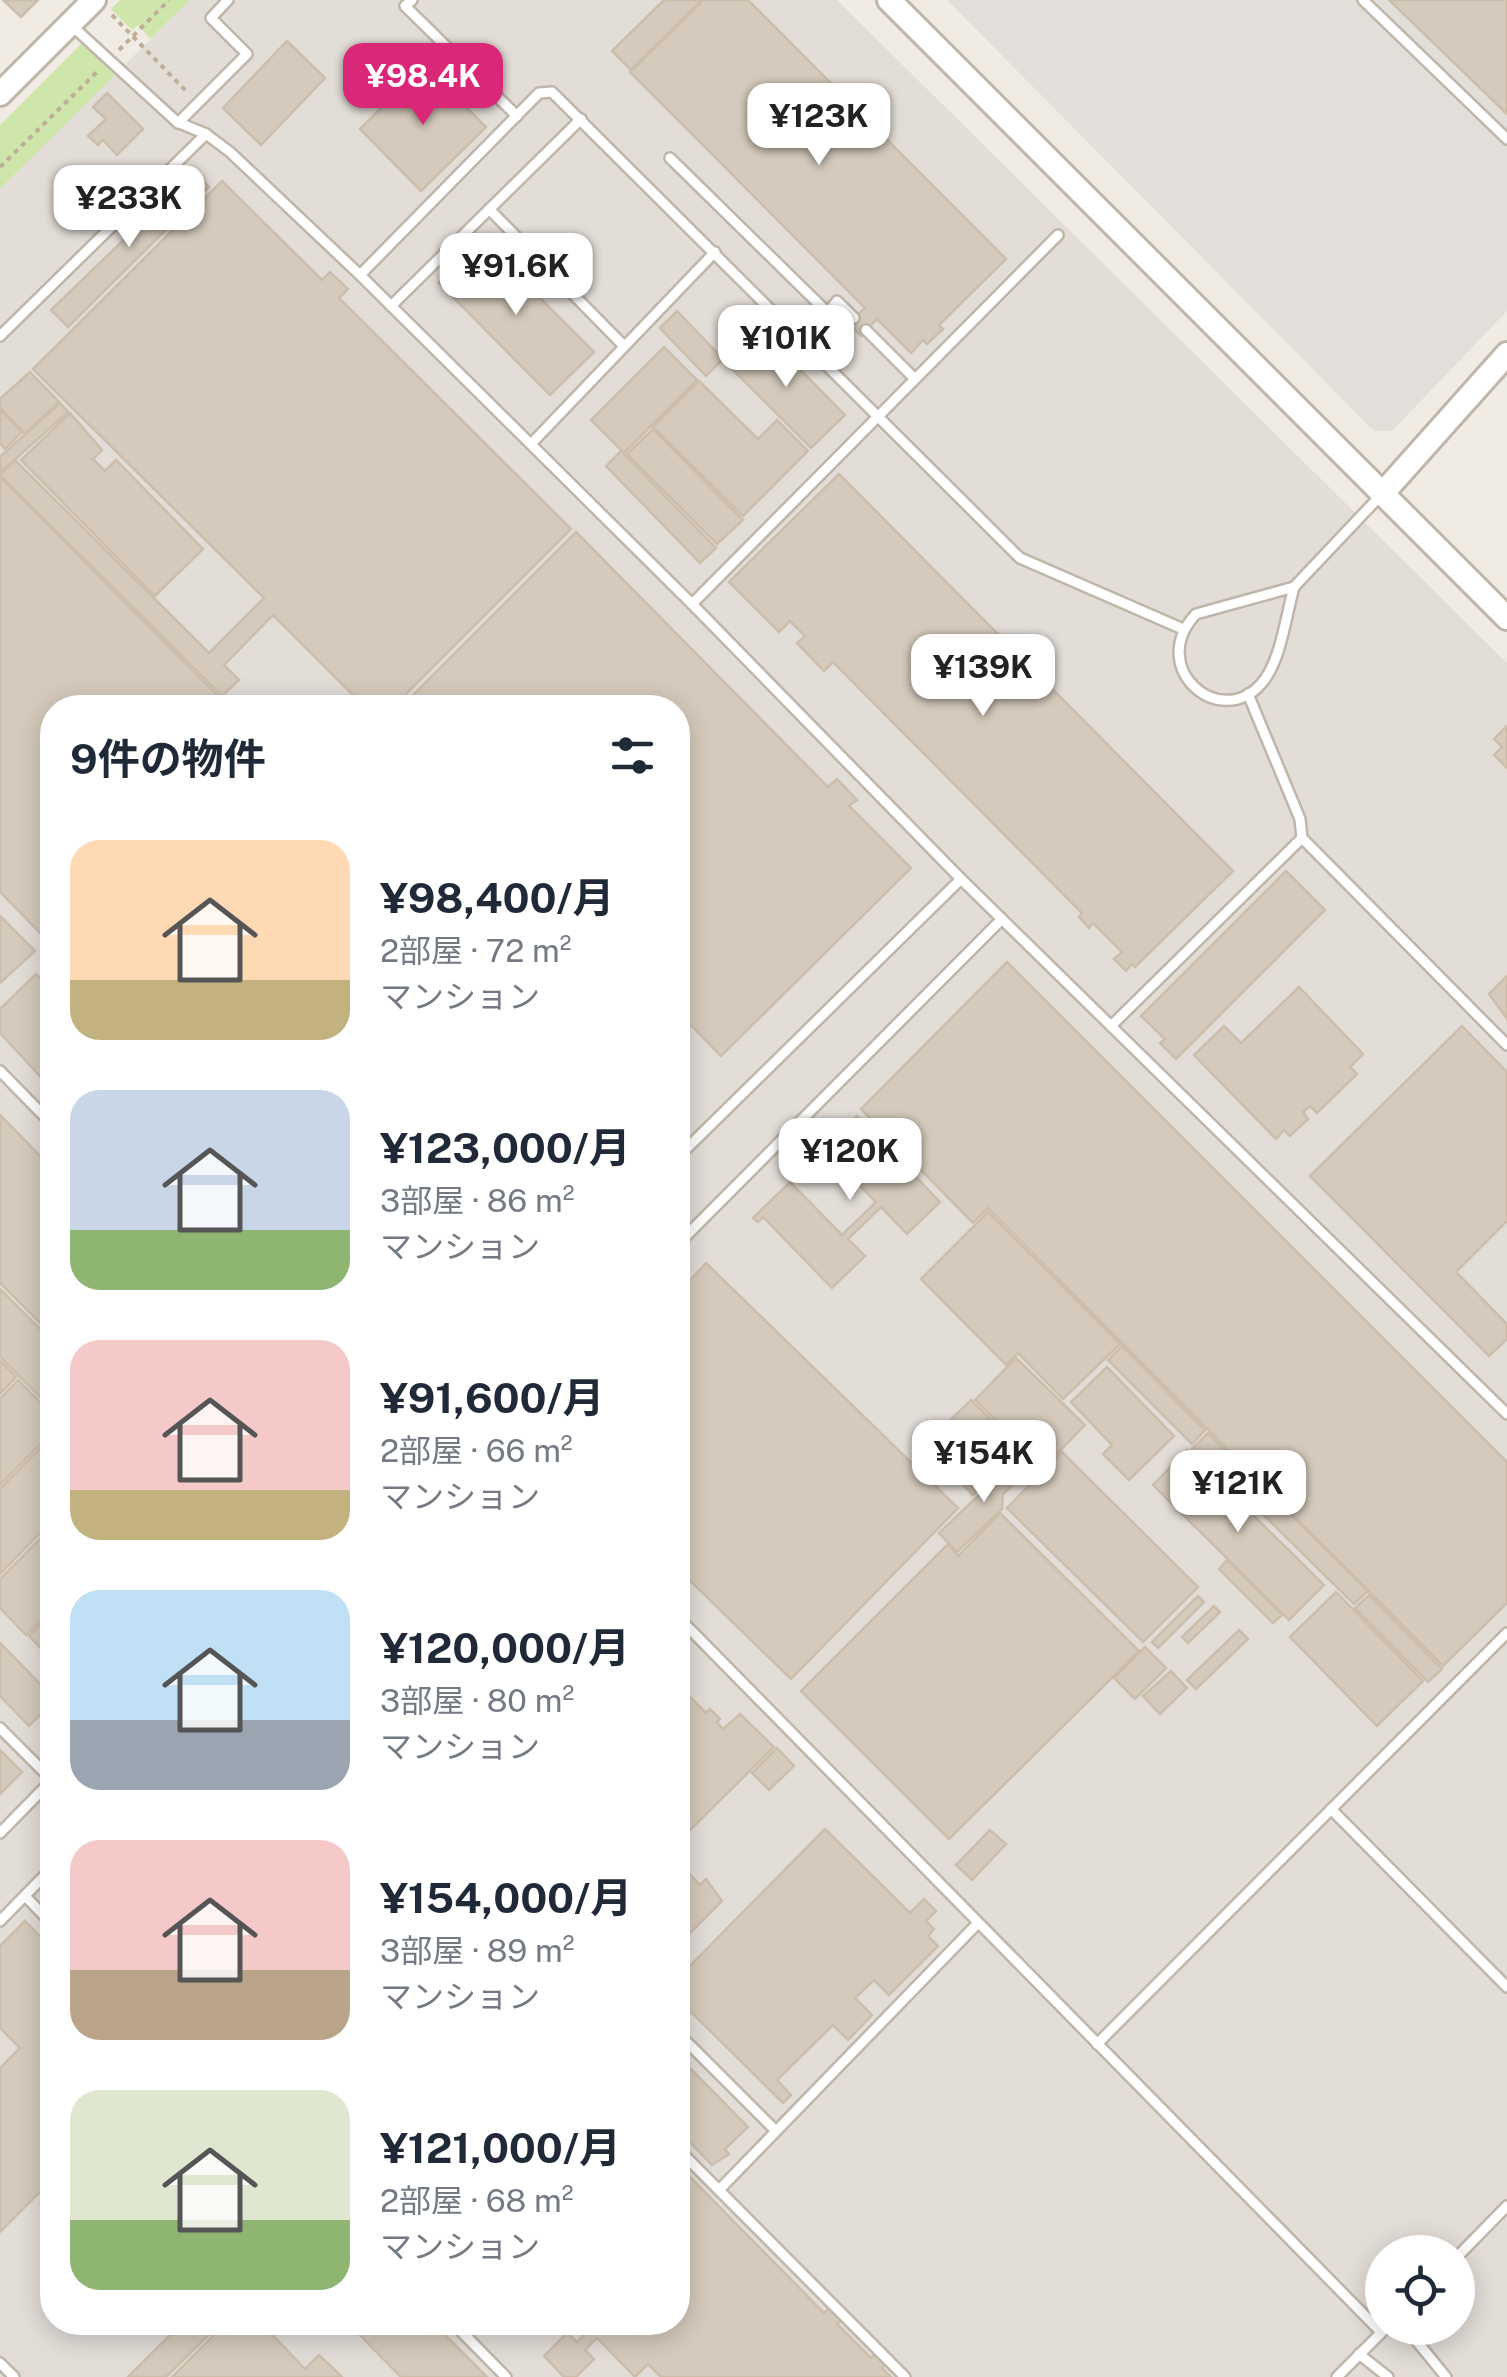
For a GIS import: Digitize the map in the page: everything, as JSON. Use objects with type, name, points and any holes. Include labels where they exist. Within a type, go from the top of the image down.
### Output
[{"type":"street","points":[[889,0],[1507,618]]},
{"type":"street","points":[[0,94],[70,24],[103,8]]},
{"type":"street","points":[[1383,494],[1507,354]]},
{"type":"lane","points":[[178,123],[247,54],[210,18],[228,0]]},
{"type":"lane","points":[[412,0],[405,6],[517,116]]},
{"type":"lane","points":[[1363,0],[1507,138]]},
{"type":"lane","points":[[70,24],[178,123],[206,134],[230,152],[360,275],[692,604],[961,880],[1507,1414]]},
{"type":"lane","points":[[360,275],[539,93],[552,92],[1020,558],[1183,629]]},
{"type":"lane","points":[[391,306],[582,119]]},
{"type":"lane","points":[[0,336],[206,134]]},
{"type":"lane","points":[[670,158],[828,313]]},
{"type":"lane","points":[[488,209],[624,346]]},
{"type":"lane","points":[[692,604],[877,413],[1058,235]]},
{"type":"lane","points":[[530,444],[715,252]]},
{"type":"lane","points":[[805,342],[838,302],[854,318]]},
{"type":"lane","points":[[866,330],[913,378]]},
{"type":"lane","points":[[1294,586],[1196,614],[1183,629],[1178,654],[1189,683],[1217,699],[1248,694],[1270,671],[1294,586],[1383,494]]},
{"type":"lane","points":[[1248,694],[1300,820],[1302,838],[1507,1045]]},
{"type":"lane","points":[[1111,1026],[1302,838]]},
{"type":"lane","points":[[690,1145],[961,880]]},
{"type":"lane","points":[[690,1232],[1002,920]]},
{"type":"lane","points":[[0,1071],[40,1112]]},
{"type":"lane","points":[[690,1629],[1365,2311]]},
{"type":"lane","points":[[1097,2044],[1507,1632]]},
{"type":"lane","points":[[0,1728],[40,1768]]},
{"type":"lane","points":[[0,1833],[40,1792]]},
{"type":"lane","points":[[1331,1809],[1507,1987]]},
{"type":"lane","points":[[0,1921],[40,1880]]},
{"type":"lane","points":[[25,1896],[40,1912]]},
{"type":"lane","points":[[718,2190],[978,1923]]},
{"type":"lane","points":[[690,2046],[775,2130]]},
{"type":"lane","points":[[690,2161],[906,2377]]},
{"type":"lane","points":[[1475,2239],[1507,2206]]},
{"type":"lane","points":[[465,2335],[506,2377]]},
{"type":"lane","points":[[1337,2377],[1368,2345]]},
{"type":"lane","points":[[1420,2345],[1446,2377]]},
{"type":"lane","points":[[1359,2354],[1388,2377]]},
{"type":"lane","points":[[0,2363],[14,2377]]},
{"type":"path","points":[[117,52],[168,0]]},
{"type":"path","points":[[103,8],[191,96]]},
{"type":"path","points":[[0,166],[102,66]]},
{"type":"shaded area","points":[[190,0],[837,0],[1507,663],[1507,2377],[0,2377],[0,189]]},
{"type":"shaded area","points":[[947,0],[1507,0],[1507,311],[1392,431],[1374,431]]},
{"type":"green space","points":[[120,0],[190,0],[150,39],[138,25],[132,30],[111,9]]},
{"type":"green space","points":[[82,43],[115,75],[0,189],[0,125]]},
{"type":"building","points":[[3,0],[38,0],[21,17]]},
{"type":"building","points":[[664,0],[702,0],[631,70],[612,51]]},
{"type":"building","points":[[703,0],[748,0],[1006,259],[939,325],[943,329],[927,344],[923,340],[911,353],[877,319],[861,336],[849,323],[865,308],[630,72]]},
{"type":"building","points":[[1389,0],[1507,0],[1507,114]]},
{"type":"building","points":[[287,41],[325,78],[261,145],[223,108]]},
{"type":"building","points":[[422,67],[447,92],[454,85],[461,92],[456,97],[486,127],[421,191],[360,129]]},
{"type":"building","points":[[107,93],[143,129],[117,155],[103,140],[98,145],[88,136],[106,119],[93,107]]},
{"type":"building","points":[[194,172],[209,187],[68,327],[51,310]]},
{"type":"building","points":[[222,181],[322,280],[330,272],[348,289],[339,298],[571,529],[405,695],[353,695],[273,615],[224,665],[239,680],[221,695],[0,475],[15,460],[209,653],[264,598],[33,369]]},
{"type":"building","points":[[482,240],[594,352],[550,395],[439,283]]},
{"type":"building","points":[[677,311],[723,359],[706,376],[660,328]]},
{"type":"building","points":[[762,331],[845,415],[811,448],[728,365]]},
{"type":"building","points":[[664,347],[697,380],[624,453],[591,420]]},
{"type":"building","points":[[30,372],[59,402],[25,434],[0,407],[0,399]]},
{"type":"building","points":[[699,381],[758,439],[777,420],[808,451],[743,516],[653,427]]},
{"type":"building","points":[[60,403],[68,412],[1,472],[0,457]]},
{"type":"building","points":[[0,410],[22,432],[5,449],[0,443]]},
{"type":"building","points":[[70,413],[102,450],[93,459],[105,471],[116,460],[203,549],[155,596],[21,460]]},
{"type":"building","points":[[653,429],[743,520],[717,544],[627,454]]},
{"type":"building","points":[[621,451],[716,548],[700,563],[606,466]]},
{"type":"building","points":[[839,474],[1233,871],[1135,967],[1132,964],[1126,971],[1114,959],[1122,952],[1093,923],[1089,928],[1079,917],[1082,913],[833,662],[824,671],[797,643],[805,636],[790,621],[779,632],[729,582]]},
{"type":"building","points":[[0,477],[217,695],[40,695],[40,933],[0,892]]},
{"type":"building","points":[[576,532],[828,787],[837,779],[857,800],[849,806],[911,868],[721,1056],[690,1024],[690,695],[413,695]]},
{"type":"building","points":[[1507,726],[1507,768],[1494,755],[1502,747],[1494,739]]},
{"type":"building","points":[[1286,871],[1325,910],[1176,1059],[1160,1043],[1165,1039],[1141,1016]]},
{"type":"building","points":[[0,916],[35,951],[0,983]]},
{"type":"building","points":[[1007,962],[1507,1462],[1507,1603],[1443,1666],[988,1208],[973,1223],[861,1109]]},
{"type":"building","points":[[36,974],[40,978],[40,1076],[0,1033],[0,1009]]},
{"type":"building","points":[[1507,976],[1507,1019],[1489,994]]},
{"type":"building","points":[[1299,987],[1363,1054],[1350,1067],[1357,1074],[1317,1113],[1310,1106],[1303,1112],[1308,1119],[1290,1136],[1284,1130],[1276,1139],[1194,1055],[1224,1026],[1241,1043]]},
{"type":"building","points":[[1462,1026],[1507,1072],[1507,1221],[1456,1272],[1507,1324],[1507,1339],[1489,1356],[1310,1176]]},
{"type":"building","points":[[0,1115],[40,1156],[40,1323],[0,1283]]},
{"type":"building","points":[[857,1116],[940,1202],[907,1234],[881,1207],[848,1239],[865,1256],[832,1288],[763,1217],[758,1222],[753,1218],[790,1182],[842,1235],[876,1202],[824,1149]]},
{"type":"building","points":[[988,1212],[1120,1344],[1063,1399],[1018,1353],[1006,1365],[921,1279]]},
{"type":"building","points":[[706,1263],[958,1508],[791,1679],[690,1581],[690,1280]]},
{"type":"building","points":[[0,1289],[40,1329],[40,1397],[0,1357]]},
{"type":"building","points":[[1122,1346],[1205,1430],[1192,1444],[1108,1360]]},
{"type":"building","points":[[1016,1358],[1085,1425],[1044,1467],[975,1400]]},
{"type":"building","points":[[0,1361],[16,1377],[0,1394]]},
{"type":"building","points":[[1107,1367],[1174,1436],[1129,1480],[1103,1454],[1112,1445],[1071,1402]]},
{"type":"building","points":[[18,1380],[40,1402],[40,1444],[0,1485],[0,1399]]},
{"type":"building","points":[[971,1400],[1019,1448],[973,1495],[924,1446]]},
{"type":"building","points":[[1208,1433],[1242,1467],[1226,1484],[1191,1450]]},
{"type":"building","points":[[40,1448],[40,1533],[0,1574],[0,1489]]},
{"type":"building","points":[[1187,1450],[1324,1585],[1289,1620],[1153,1485]]},
{"type":"building","points":[[1024,1452],[1035,1463],[1003,1494],[1002,1509],[957,1552],[939,1533]]},
{"type":"building","points":[[1062,1452],[1198,1587],[1143,1642],[1007,1508]]},
{"type":"building","points":[[1244,1469],[1368,1591],[1354,1604],[1230,1482]]},
{"type":"building","points":[[1000,1513],[1139,1651],[949,1839],[801,1691],[948,1544],[958,1556]]},
{"type":"building","points":[[40,1539],[40,1621],[26,1635],[0,1608],[0,1579]]},
{"type":"building","points":[[1227,1560],[1282,1615],[1273,1623],[1219,1569]]},
{"type":"building","points":[[1336,1592],[1423,1681],[1377,1726],[1290,1637]]},
{"type":"building","points":[[1369,1595],[1442,1669],[1428,1682],[1355,1608]]},
{"type":"building","points":[[1198,1596],[1204,1602],[1158,1648],[1152,1642]]},
{"type":"building","points":[[1214,1606],[1220,1612],[1188,1643],[1182,1637]]},
{"type":"building","points":[[40,1625],[40,1647],[29,1636]]},
{"type":"building","points":[[1239,1630],[1248,1639],[1196,1689],[1187,1680]]},
{"type":"building","points":[[0,1643],[40,1684],[40,1715],[29,1726],[0,1696]]},
{"type":"building","points":[[1145,1647],[1166,1668],[1135,1699],[1114,1678]]},
{"type":"building","points":[[1171,1671],[1187,1688],[1160,1714],[1143,1696]]},
{"type":"building","points":[[690,1697],[706,1713],[710,1709],[723,1729],[740,1714],[774,1747],[690,1830]]},
{"type":"building","points":[[777,1748],[794,1766],[769,1790],[752,1773]]},
{"type":"building","points":[[0,1750],[22,1772],[0,1794]]},
{"type":"building","points":[[825,1829],[910,1913],[924,1899],[936,1911],[926,1921],[934,1929],[928,1936],[938,1946],[889,1995],[874,1980],[855,1998],[872,2015],[848,2040],[833,2025],[777,2080],[791,2095],[783,2103],[690,2011],[690,1966]]},
{"type":"building","points":[[990,1830],[1006,1844],[972,1880],[956,1865]]},
{"type":"building","points":[[690,1874],[700,1885],[706,1879],[722,1901],[690,1933]]},
{"type":"building","points":[[25,1921],[40,1937],[40,2192],[0,2232],[0,2068],[20,2048],[0,2028],[0,1946]]},
{"type":"building","points":[[690,2068],[748,2127],[725,2149],[729,2154],[712,2165],[690,2142]]},
{"type":"building","points":[[690,2177],[824,2313],[833,2305],[844,2316],[837,2324],[871,2358],[877,2352],[887,2362],[882,2368],[891,2377],[661,2377],[648,2364],[635,2377],[597,2338],[585,2350],[594,2359],[576,2377],[564,2377],[544,2356],[565,2335],[577,2342],[584,2335],[690,2335]]},
{"type":"building","points":[[170,2335],[209,2335],[166,2377],[128,2377]]},
{"type":"building","points":[[214,2335],[272,2335],[305,2369],[319,2355],[342,2377],[172,2377]]},
{"type":"building","points":[[360,2335],[445,2335],[487,2377],[401,2377]]}]
